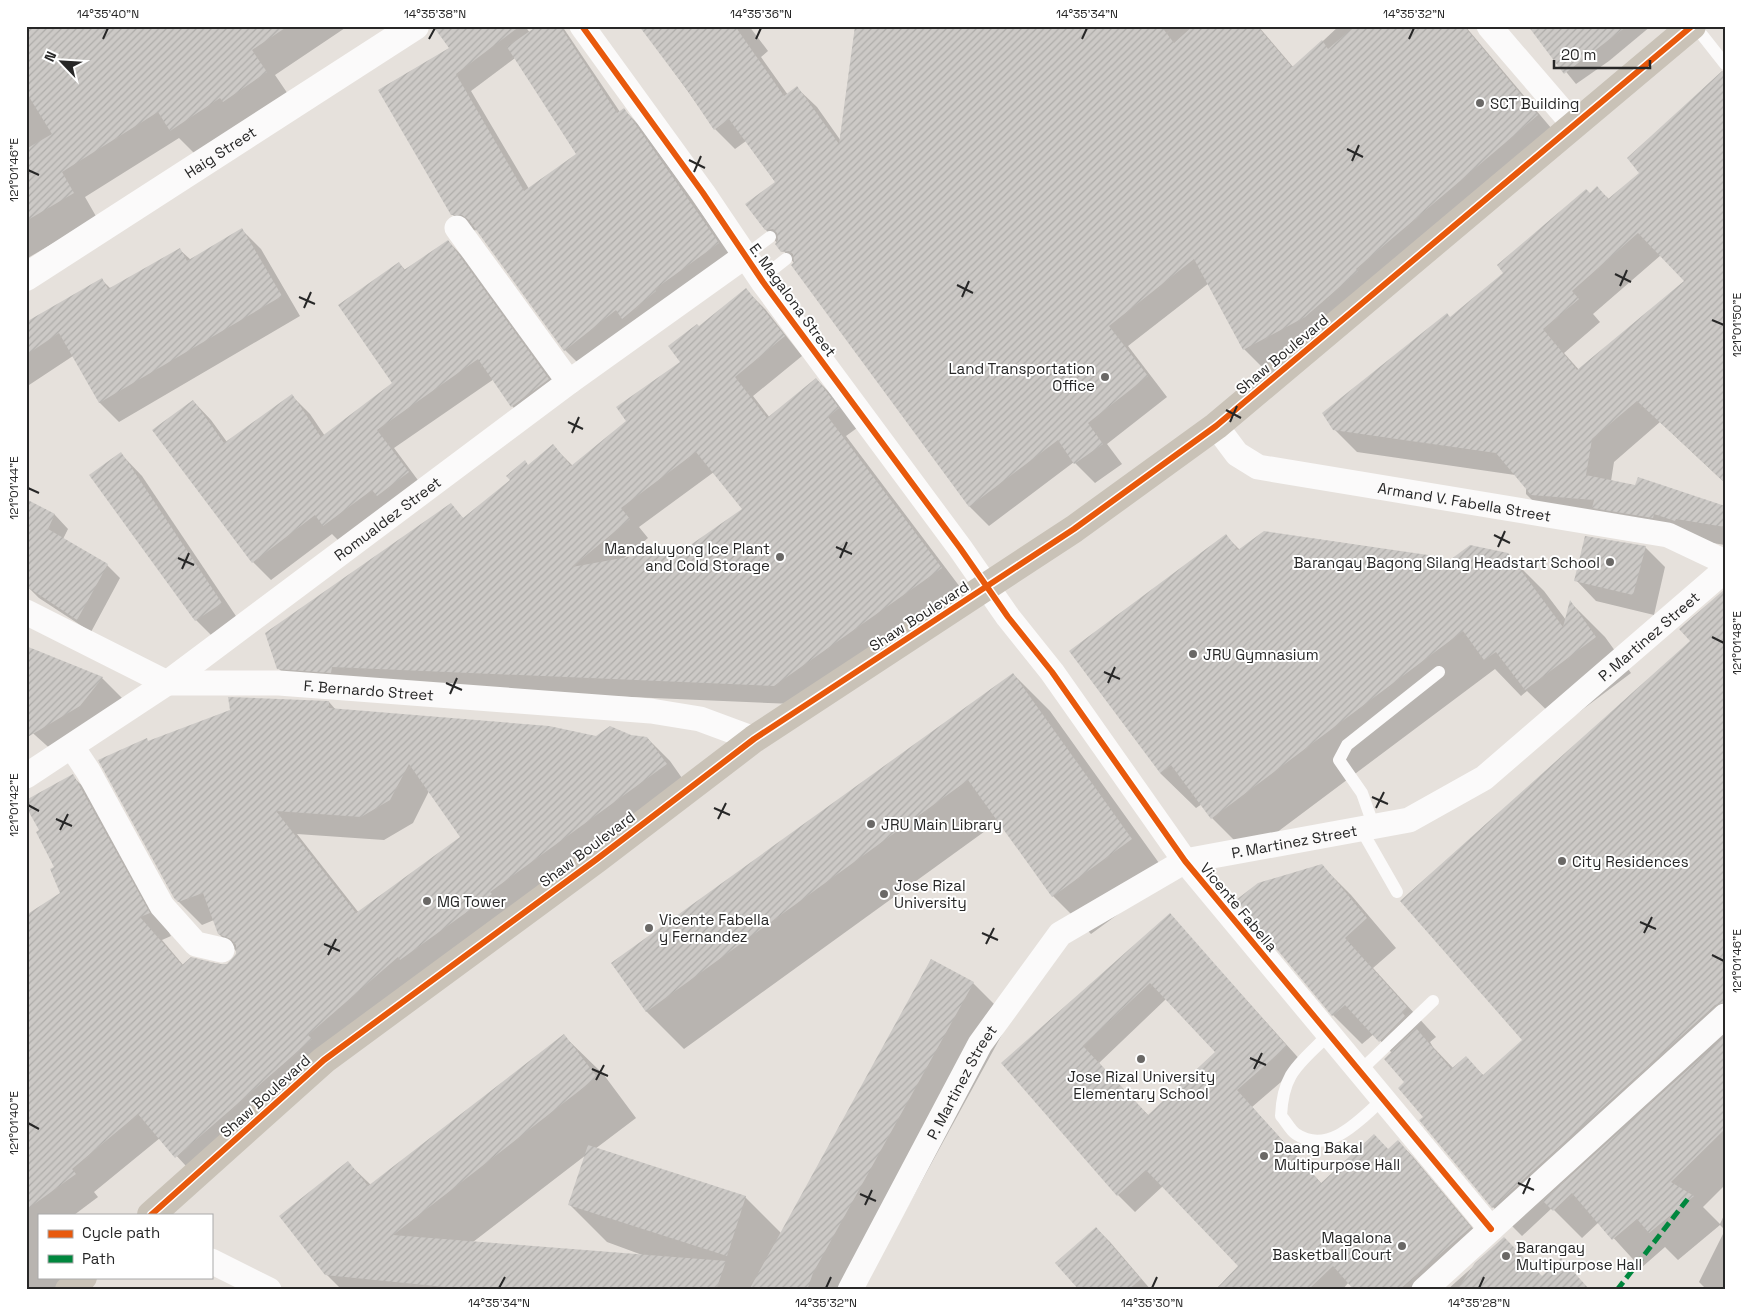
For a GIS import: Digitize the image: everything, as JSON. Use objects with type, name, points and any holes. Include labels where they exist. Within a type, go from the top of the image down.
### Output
[{"type":"main road","name":"Haig Street","points":[[26,277],[415,26]]},
{"type":"main road","name":"Shaw Boulevard","points":[[152,1214],[324,1060],[597,859],[754,739],[1074,529],[1216,426],[1693,26]]},
{"type":"main road","points":[[69,1290],[82,1278]]},
{"type":"street","name":"E. Magalona Street","points":[[582,26],[703,193],[744,256],[986,586]]},
{"type":"street","points":[[1489,26],[1574,126]]},
{"type":"street","points":[[457,228],[569,382]]},
{"type":"street","name":"Romualdez Street","points":[[26,776],[167,684],[569,382],[744,256]]},
{"type":"street","name":"Armand V. Fabella Street","points":[[1216,426],[1237,454],[1258,467],[1668,535],[1725,562]]},
{"type":"street","name":"P. Martinez Street","points":[[850,1290],[980,1044],[1060,934],[1185,861],[1409,820],[1484,778],[1725,570]]},
{"type":"street","name":"Vicente Fabella","points":[[986,586],[1052,672],[1185,861],[1491,1229]]},
{"type":"street","name":"F. Bernardo Street","points":[[26,612],[167,684],[279,682],[651,711],[700,719],[754,739]]},
{"type":"street","points":[[72,747],[88,771],[162,906],[196,944],[222,950]]},
{"type":"street","points":[[1424,1290],[1725,1016]]},
{"type":"street","points":[[212,1262],[269,1290]]},
{"type":"lane","points":[[1693,26],[1725,64]]},
{"type":"lane","points":[[744,256],[770,237]]},
{"type":"lane","points":[[763,282],[767,274],[786,259]]},
{"type":"lane","points":[[1397,892],[1368,828],[1362,792],[1339,760],[1347,745],[1439,672]]},
{"type":"lane","points":[[1360,1071],[1434,1001]]},
{"type":"lane","points":[[1329,1034],[1289,1075],[1282,1096],[1281,1116],[1296,1134],[1314,1140],[1338,1137],[1383,1100]]},
{"type":"building","points":[[26,26],[288,26],[252,50],[267,72],[223,102],[220,98],[170,131],[158,112],[62,172],[74,193],[26,221],[26,149],[52,134],[26,92]]},
{"type":"building","points":[[433,26],[520,26],[456,74],[524,191],[576,154],[507,47],[537,26],[560,26],[617,113],[624,108],[719,243],[655,289],[656,291],[622,319],[616,310],[564,351],[469,220],[462,215],[451,215],[378,90],[449,48]]},
{"type":"building","points":[[639,26],[735,26],[784,96],[797,86],[839,144],[855,26],[1161,26],[1174,43],[1193,26],[1257,26],[1292,67],[1322,40],[1328,49],[1355,26],[1464,26],[1538,115],[1356,269],[1358,271],[1305,317],[1243,350],[1194,259],[1109,326],[1148,376],[1088,423],[1103,444],[1074,464],[1058,440],[969,507],[791,265],[794,262],[793,254],[789,251],[781,252],[775,244],[778,240],[777,233],[773,229],[765,230],[745,204],[775,182],[729,119],[714,130]]},
{"type":"building","points":[[1528,26],[1627,26],[1564,74]]},
{"type":"building","points":[[1722,71],[1725,72],[1725,483],[1637,401],[1592,439],[1586,475],[1635,485],[1638,477],[1725,506],[1725,527],[1676,519],[1675,521],[1654,514],[1653,518],[1592,508],[1594,500],[1531,495],[1496,453],[1333,430],[1322,413],[1447,313],[1450,317],[1503,273],[1497,265],[1586,189],[1590,193],[1597,186],[1608,199],[1639,173],[1627,158]],"holes":[[[1638,233],[1684,281],[1577,370],[1543,329],[1579,299],[1572,291]]]},
{"type":"building","points":[[242,228],[282,296],[99,403],[59,333],[26,355],[26,322],[102,278],[108,289],[180,248],[187,261]]},
{"type":"building","points":[[448,240],[549,379],[511,407],[478,359],[377,430],[409,472],[377,496],[372,490],[323,526],[315,515],[252,563],[152,430],[193,400],[224,443],[292,394],[321,437],[392,383],[338,305],[399,262],[404,270]]},
{"type":"building","name":"Mandaluyong Ice Plant and Cold Storage","points":[[746,288],[785,336],[735,377],[767,418],[816,378],[839,408],[828,417],[942,568],[774,686],[332,667],[331,673],[277,669],[265,633],[451,503],[463,518],[510,480],[506,476],[525,460],[528,465],[553,444],[571,466],[626,421],[616,407],[680,362],[668,346],[697,324],[699,326]],"holes":[[[696,452],[742,509],[689,546],[572,567],[630,519],[621,508]]]},
{"type":"building","points":[[121,452],[222,603],[195,621],[89,475]]},
{"type":"building","points":[[26,499],[55,514],[48,529],[108,564],[77,620],[26,586]]},
{"type":"building","points":[[1264,531],[1428,555],[1438,569],[1470,545],[1508,553],[1563,627],[1570,600],[1596,637],[1525,690],[1496,652],[1484,660],[1463,631],[1211,819],[1171,765],[1160,773],[1069,651],[1226,534],[1238,550]]},
{"type":"building","name":"Barangay Bagong Silang Headstart School","points":[[1585,536],[1646,546],[1633,595],[1574,581]]},
{"type":"building","points":[[1725,589],[1725,1002],[1715,1005],[1492,1208],[1419,1120],[1423,1117],[1398,1088],[1404,1082],[1384,1059],[1416,1028],[1451,1069],[1466,1056],[1483,1075],[1522,1040],[1400,901],[1690,641],[1679,629]]},
{"type":"building","points":[[26,646],[103,677],[80,706],[26,738]]},
{"type":"building","points":[[1013,673],[1132,839],[1052,897],[968,780],[646,1012],[611,963]]},
{"type":"building","points":[[228,697],[329,701],[329,708],[549,726],[596,736],[610,726],[631,735],[647,737],[667,764],[490,892],[492,894],[400,960],[398,957],[308,1035],[312,1039],[175,1158],[138,1114],[72,1169],[76,1174],[26,1210],[26,915],[60,893],[50,869],[54,867],[36,832],[39,830],[26,807],[26,800],[73,774],[150,913],[140,917],[182,965],[191,957],[219,964],[227,964],[236,954],[236,945],[231,939],[218,934],[203,893],[178,902],[174,898],[98,760],[147,738],[148,741],[230,710]],"holes":[[[409,764],[460,837],[356,913],[276,811],[361,817],[390,800]]]},
{"type":"building","points":[[1322,864],[1367,918],[1345,938],[1407,1007],[1402,1012],[1405,1016],[1379,1042],[1345,1005],[1332,1016],[1236,900],[1258,883]]},
{"type":"building","points":[[1170,913],[1287,1046],[1237,1090],[1321,1183],[1374,1134],[1388,1149],[1398,1140],[1471,1227],[1399,1290],[1354,1290],[1333,1266],[1308,1290],[1215,1290],[1238,1266],[1146,1170],[1117,1196],[1001,1063]],"holes":[[[1150,983],[1215,1052],[1148,1115],[1083,1046]]]},
{"type":"building","points":[[931,959],[974,982],[813,1273],[807,1290],[749,1290]]},
{"type":"building","points":[[564,1034],[597,1077],[393,1235],[726,1261],[716,1290],[475,1290],[325,1275],[279,1216],[348,1161],[368,1186]]},
{"type":"building","points":[[1725,1036],[1725,1129],[1671,1182],[1694,1196],[1649,1233],[1637,1219],[1612,1240],[1572,1193],[1553,1211],[1543,1201]]},
{"type":"building","points":[[588,1145],[746,1196],[727,1256],[568,1205]]},
{"type":"building","points":[[1096,1227],[1141,1279],[1128,1290],[1079,1290],[1055,1263]]},
{"type":"building","points":[[1504,1237],[1542,1276],[1561,1258],[1590,1290],[1457,1290],[1475,1263]]},
{"type":"marked path","points":[[1617,1290],[1690,1196]]},
{"type":"cycle path","points":[[582,26],[703,193],[763,282],[960,548],[1008,617],[1052,672],[1185,861],[1491,1229]]},
{"type":"cycle path","points":[[152,1214],[324,1060],[597,859],[754,739],[1074,529],[1216,426],[1692,26]]},
{"type":"place","name":"SCT Building","points":[[1480,103]]},
{"type":"place","name":"Land Transportation Office","points":[[1105,377]]},
{"type":"place","name":"Mandaluyong Ice Plant and Cold Storage","points":[[780,557]]},
{"type":"place","name":"Barangay Bagong Silang Headstart School","points":[[1610,562]]},
{"type":"place","name":"JRU Gymnasium","points":[[1193,654]]},
{"type":"place","name":"JRU Main Library","points":[[871,824]]},
{"type":"place","name":"City Residences","points":[[1562,861]]},
{"type":"place","name":"Jose Rizal University","points":[[884,894]]},
{"type":"place","name":"MG Tower","points":[[427,901]]},
{"type":"place","name":"Vicente Fabella y Fernandez","points":[[649,928]]},
{"type":"place","name":"Jose Rizal University Elementary School","points":[[1141,1059]]},
{"type":"place","name":"Daang Bakal Multipurpose Hall","points":[[1264,1156]]},
{"type":"place","name":"Magalona Basketball Court","points":[[1402,1246]]},
{"type":"place","name":"Barangay Multipurpose Hall","points":[[1506,1256]]}]
